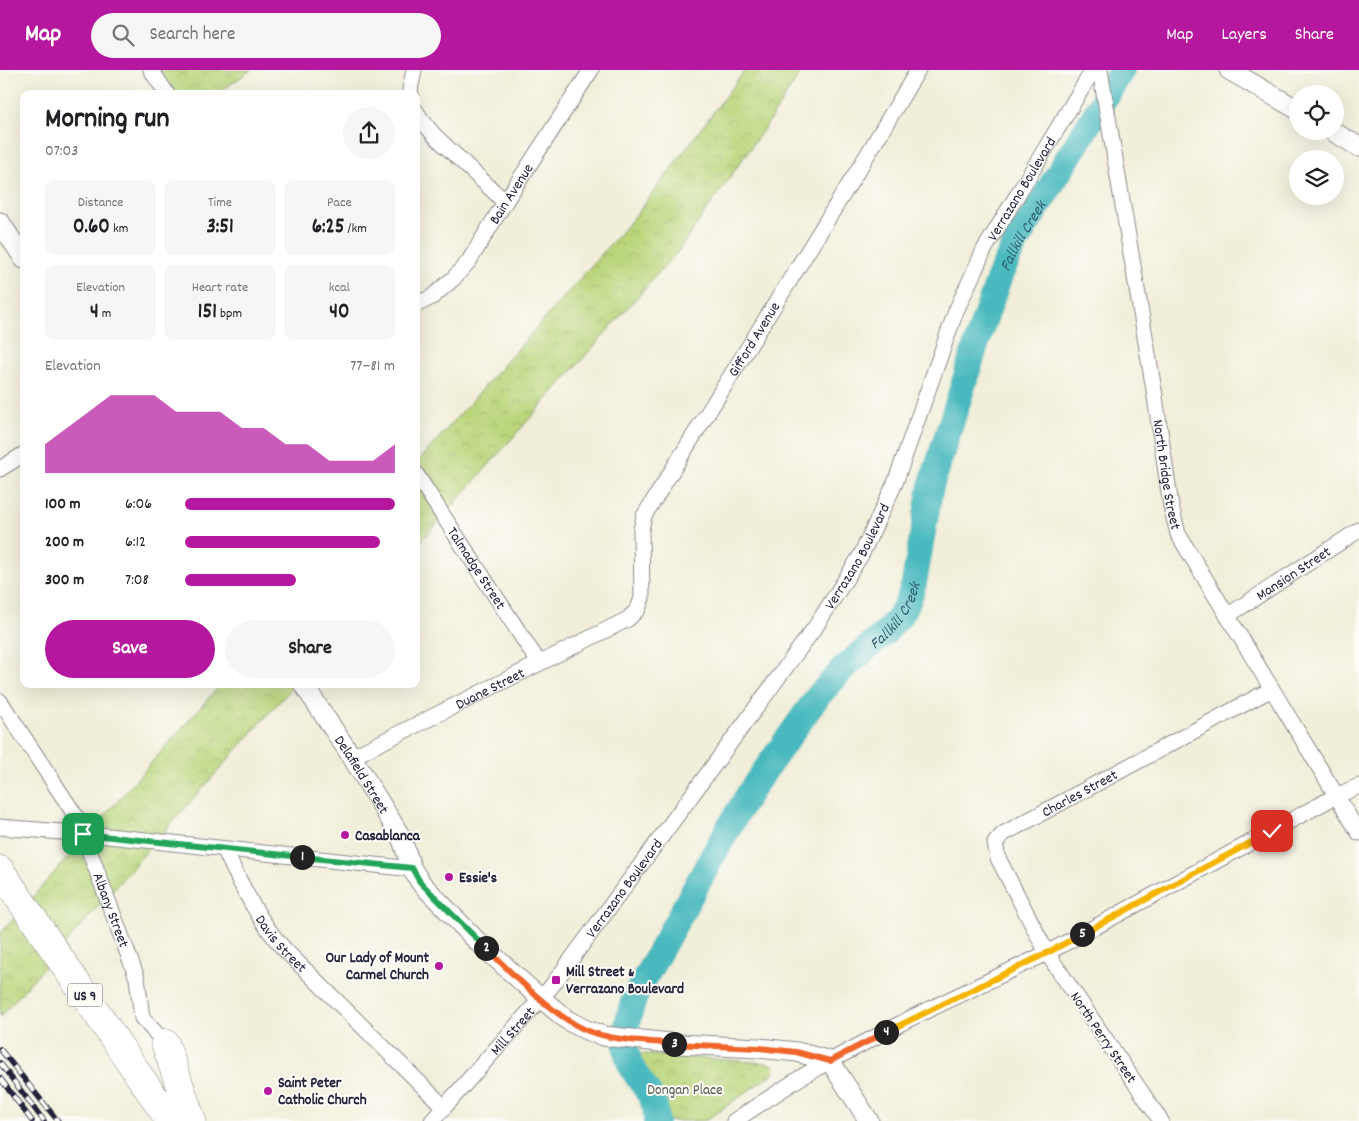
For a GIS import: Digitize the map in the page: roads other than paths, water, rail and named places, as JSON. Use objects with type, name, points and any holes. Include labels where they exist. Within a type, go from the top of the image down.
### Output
[{"type":"highway","name":"US 9","points":[[0,870],[170,1121]]},
{"type":"highway","name":"US 9","points":[[0,902],[147,1121]]},
{"type":"highway","points":[[165,1043],[192,1121]]},
{"type":"street","points":[[151,70],[164,90]]},
{"type":"street","points":[[412,90],[414,70]]},
{"type":"street","name":"Bain Avenue","points":[[420,303],[432,297],[454,278],[469,261],[591,70]]},
{"type":"street","name":"Gifford Avenue","points":[[628,619],[638,609],[642,598],[641,530],[644,516],[918,70]]},
{"type":"street","name":"Verrazano Boulevard","points":[[541,999],[816,626],[861,555],[895,483],[956,311],[984,250],[1093,70]]},
{"type":"street","name":"North Bridge Street","points":[[1100,70],[1171,506],[1178,534],[1359,833]]},
{"type":"street","points":[[1231,70],[1289,105]]},
{"type":"street","points":[[420,119],[505,202]]},
{"type":"street","points":[[1344,138],[1359,147]]},
{"type":"street","points":[[0,222],[20,253]]},
{"type":"street","points":[[0,469],[20,456]]},
{"type":"street","name":"Talmadge Street","points":[[420,480],[539,663]]},
{"type":"street","name":"Mansion Street","points":[[1227,616],[1359,530]]},
{"type":"street","name":"Duane Street","points":[[352,757],[628,619]]},
{"type":"street","name":"Delafield Street","points":[[306,688],[352,757],[400,838],[420,882],[541,999]]},
{"type":"street","name":"Charles Street","points":[[1047,953],[998,858],[995,843],[1003,834],[1272,689]]},
{"type":"street","name":"Albany Street","points":[[0,700],[70,805],[83,834],[137,978],[142,1018],[165,1043]]},
{"type":"street","points":[[734,1121],[795,1081],[830,1061],[909,1019],[1047,953],[1336,796],[1359,786]]},
{"type":"street","points":[[0,827],[412,868]]},
{"type":"street","name":"Davis Street","points":[[224,849],[249,901],[269,932],[444,1107]]},
{"type":"street","name":"North Perry Street","points":[[1047,953],[1161,1121]]},
{"type":"street","name":"Mill Street","points":[[432,1121],[541,999],[567,1020],[586,1030],[604,1036],[712,1047],[759,1048],[796,1052],[830,1061]]},
{"type":"street","points":[[830,1061],[869,1121]]},
{"type":"waterway","name":"Fallkill Creek","points":[[656,1121],[652,1098],[631,1066],[626,1048],[626,1030],[636,994],[753,787],[818,696],[844,668],[886,632],[899,617],[909,599],[914,583],[931,486],[982,326],[1001,273],[1015,244],[1122,70]]},
{"type":"railway","points":[[0,1049],[58,1121]]},
{"type":"railway","points":[[0,1063],[44,1121]]},
{"type":"railway","points":[[0,1078],[32,1121]]},
{"type":"place","name":"Casablanca","points":[[345,835]]},
{"type":"place","name":"Essie's","points":[[449,877]]},
{"type":"place","name":"Our Lady of Mount Carmel Church","points":[[439,966]]},
{"type":"place","name":"Mill Street & Verrazano Boulevard","points":[[556,980]]},
{"type":"place","name":"Saint Peter Catholic Church","points":[[268,1091]]},
{"type":"park label","name":"Dongan Place","points":[[685,1089]]}]
